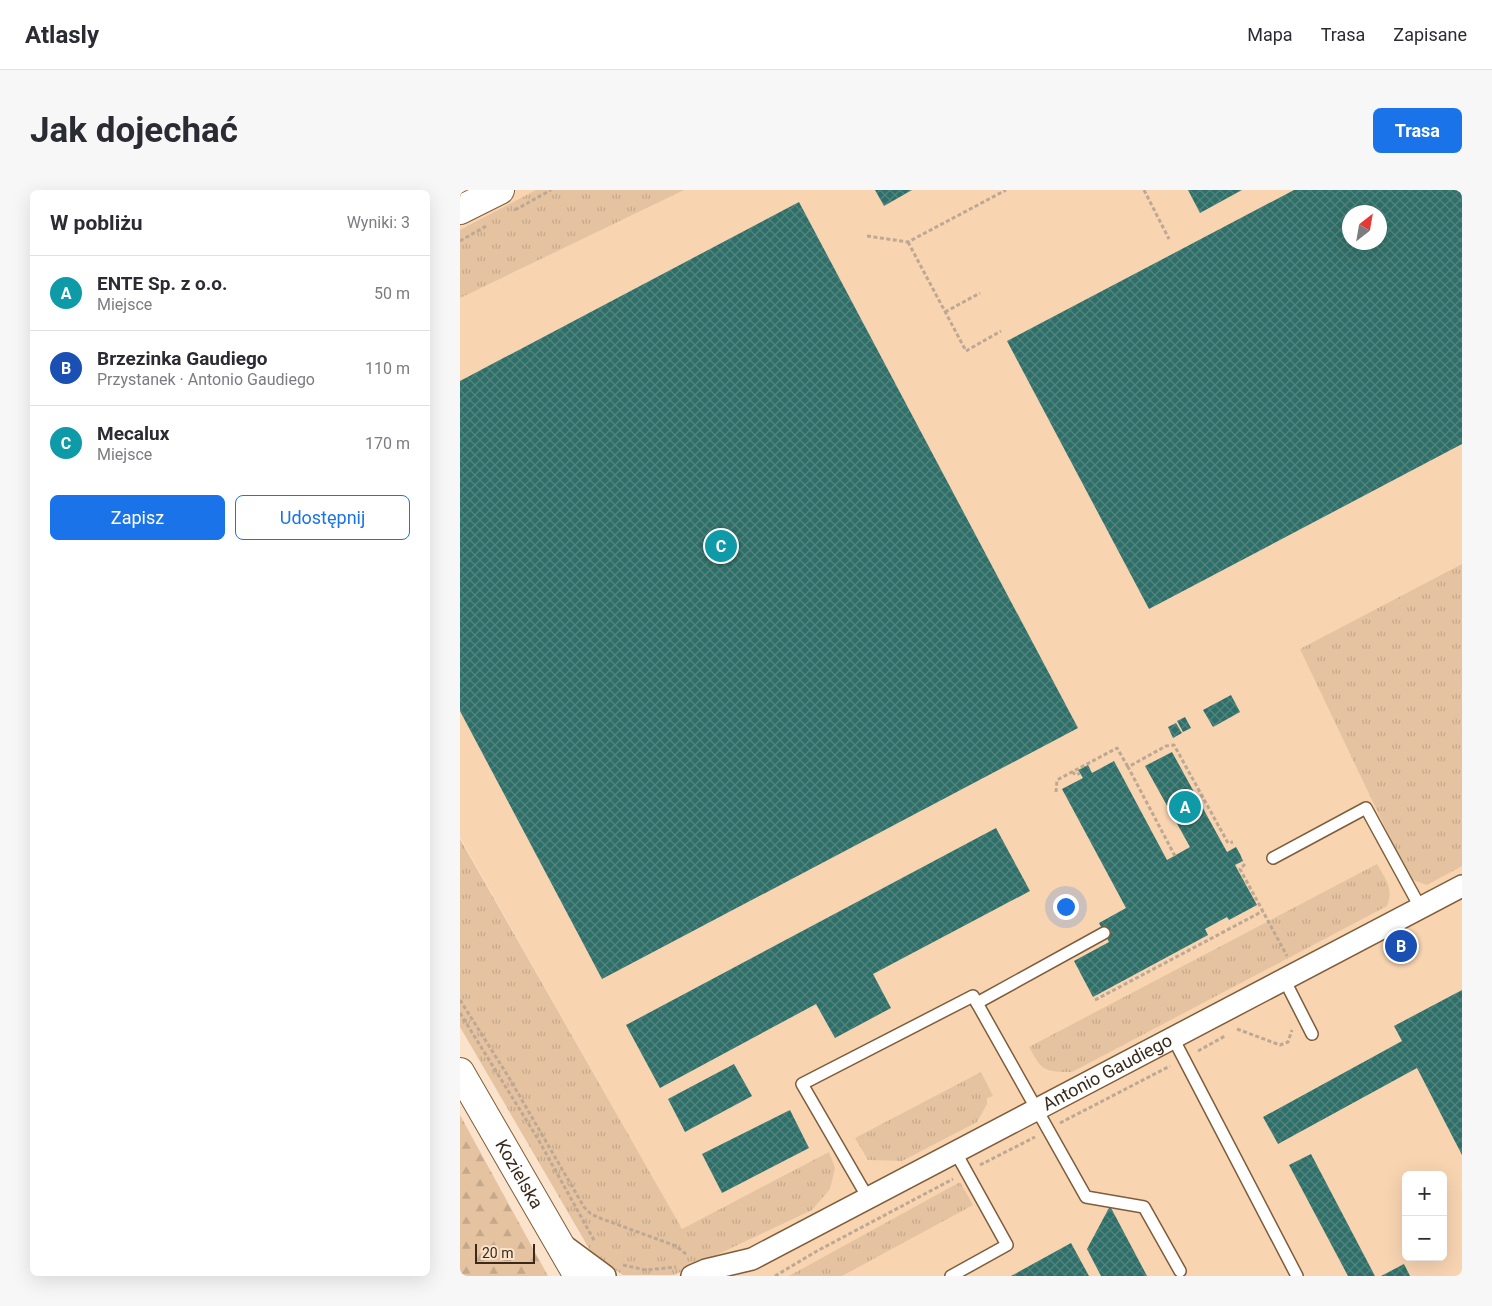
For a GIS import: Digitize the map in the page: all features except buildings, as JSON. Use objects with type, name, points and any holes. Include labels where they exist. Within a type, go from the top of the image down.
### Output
[{"type":"street","points":[[460,210],[500,190]]},
{"type":"street","name":"Antonio Gaudiego","points":[[733,1276],[752,1259],[1172,1038],[1286,970],[1462,886]]},
{"type":"street","name":"Kozielska","points":[[460,1072],[578,1276]]},
{"type":"street","points":[[560,1243],[611,1269]]},
{"type":"street","name":"Antonio Gaudiego","points":[[688,1269],[706,1270],[752,1259]]},
{"type":"lane","points":[[1273,858],[1366,808],[1420,907]]},
{"type":"lane","points":[[977,1003],[1104,933]]},
{"type":"lane","points":[[1286,970],[1312,1034]]},
{"type":"lane","points":[[868,1198],[802,1084],[973,996],[1086,1197],[1144,1207],[1180,1271]]},
{"type":"lane","points":[[1172,1038],[1297,1276]]},
{"type":"lane","points":[[951,1276],[1007,1245],[956,1153]]},
{"type":"path","points":[[994,190],[997,195]]},
{"type":"path","points":[[868,236],[908,242],[1006,190]]},
{"type":"path","points":[[1144,190],[1169,239]]},
{"type":"path","points":[[460,241],[478,230]]},
{"type":"path","points":[[908,242],[966,351],[1001,330]]},
{"type":"path","points":[[945,312],[980,292]]},
{"type":"path","points":[[1128,767],[1166,746],[1174,745],[1228,843],[1233,842]]},
{"type":"path","points":[[1056,792],[1057,780],[1117,748],[1175,856]]},
{"type":"path","points":[[1072,772],[1076,775],[1080,773]]},
{"type":"path","points":[[1245,864],[1240,869],[1262,911],[1286,970]]},
{"type":"path","points":[[1095,1000],[1262,911]]},
{"type":"path","points":[[460,1000],[513,1084],[584,1207],[597,1217],[676,1246],[682,1250],[688,1269],[675,1267],[646,1270],[611,1269]]},
{"type":"path","points":[[460,1012],[538,1139],[596,1243]]},
{"type":"path","points":[[1237,1029],[1280,1045],[1288,1042],[1292,1029],[1291,1023]]},
{"type":"path","points":[[1065,1121],[1163,1070]]},
{"type":"path","points":[[978,1166],[1020,1144]]},
{"type":"path","points":[[776,1276],[817,1251],[956,1178]]},
{"type":"shaded area","points":[[460,190],[1462,190],[1462,1276],[708,1276],[460,837]]},
{"type":"green space","points":[[536,190],[684,190],[460,298],[460,230]]},
{"type":"green space","points":[[1462,564],[1462,866],[1427,885],[1411,879],[1403,865],[1300,649]]},
{"type":"green space","points":[[460,839],[682,1229],[829,1152],[835,1168],[830,1189],[812,1210],[674,1275],[623,1275],[594,1257],[460,1027]]},
{"type":"green space","points":[[1377,864],[1386,879],[1389,889],[1390,894],[1387,906],[1072,1072],[1055,1071],[1045,1068],[1037,1061],[1029,1047]]},
{"type":"green space","points":[[981,1072],[993,1096],[987,1098],[987,1104],[977,1122],[902,1161],[868,1160],[855,1138]]},
{"type":"green space","points":[[460,1115],[548,1276],[460,1276]]},
{"type":"green space","points":[[960,1182],[973,1205],[842,1276],[789,1276]]},
{"type":"place","name":"Mecalux","points":[[721,546]]},
{"type":"place","name":"ENTE Sp. z o.o.","points":[[1185,807]]},
{"type":"place","name":"Brzezinka Gaudiego","points":[[1401,946]]}]
